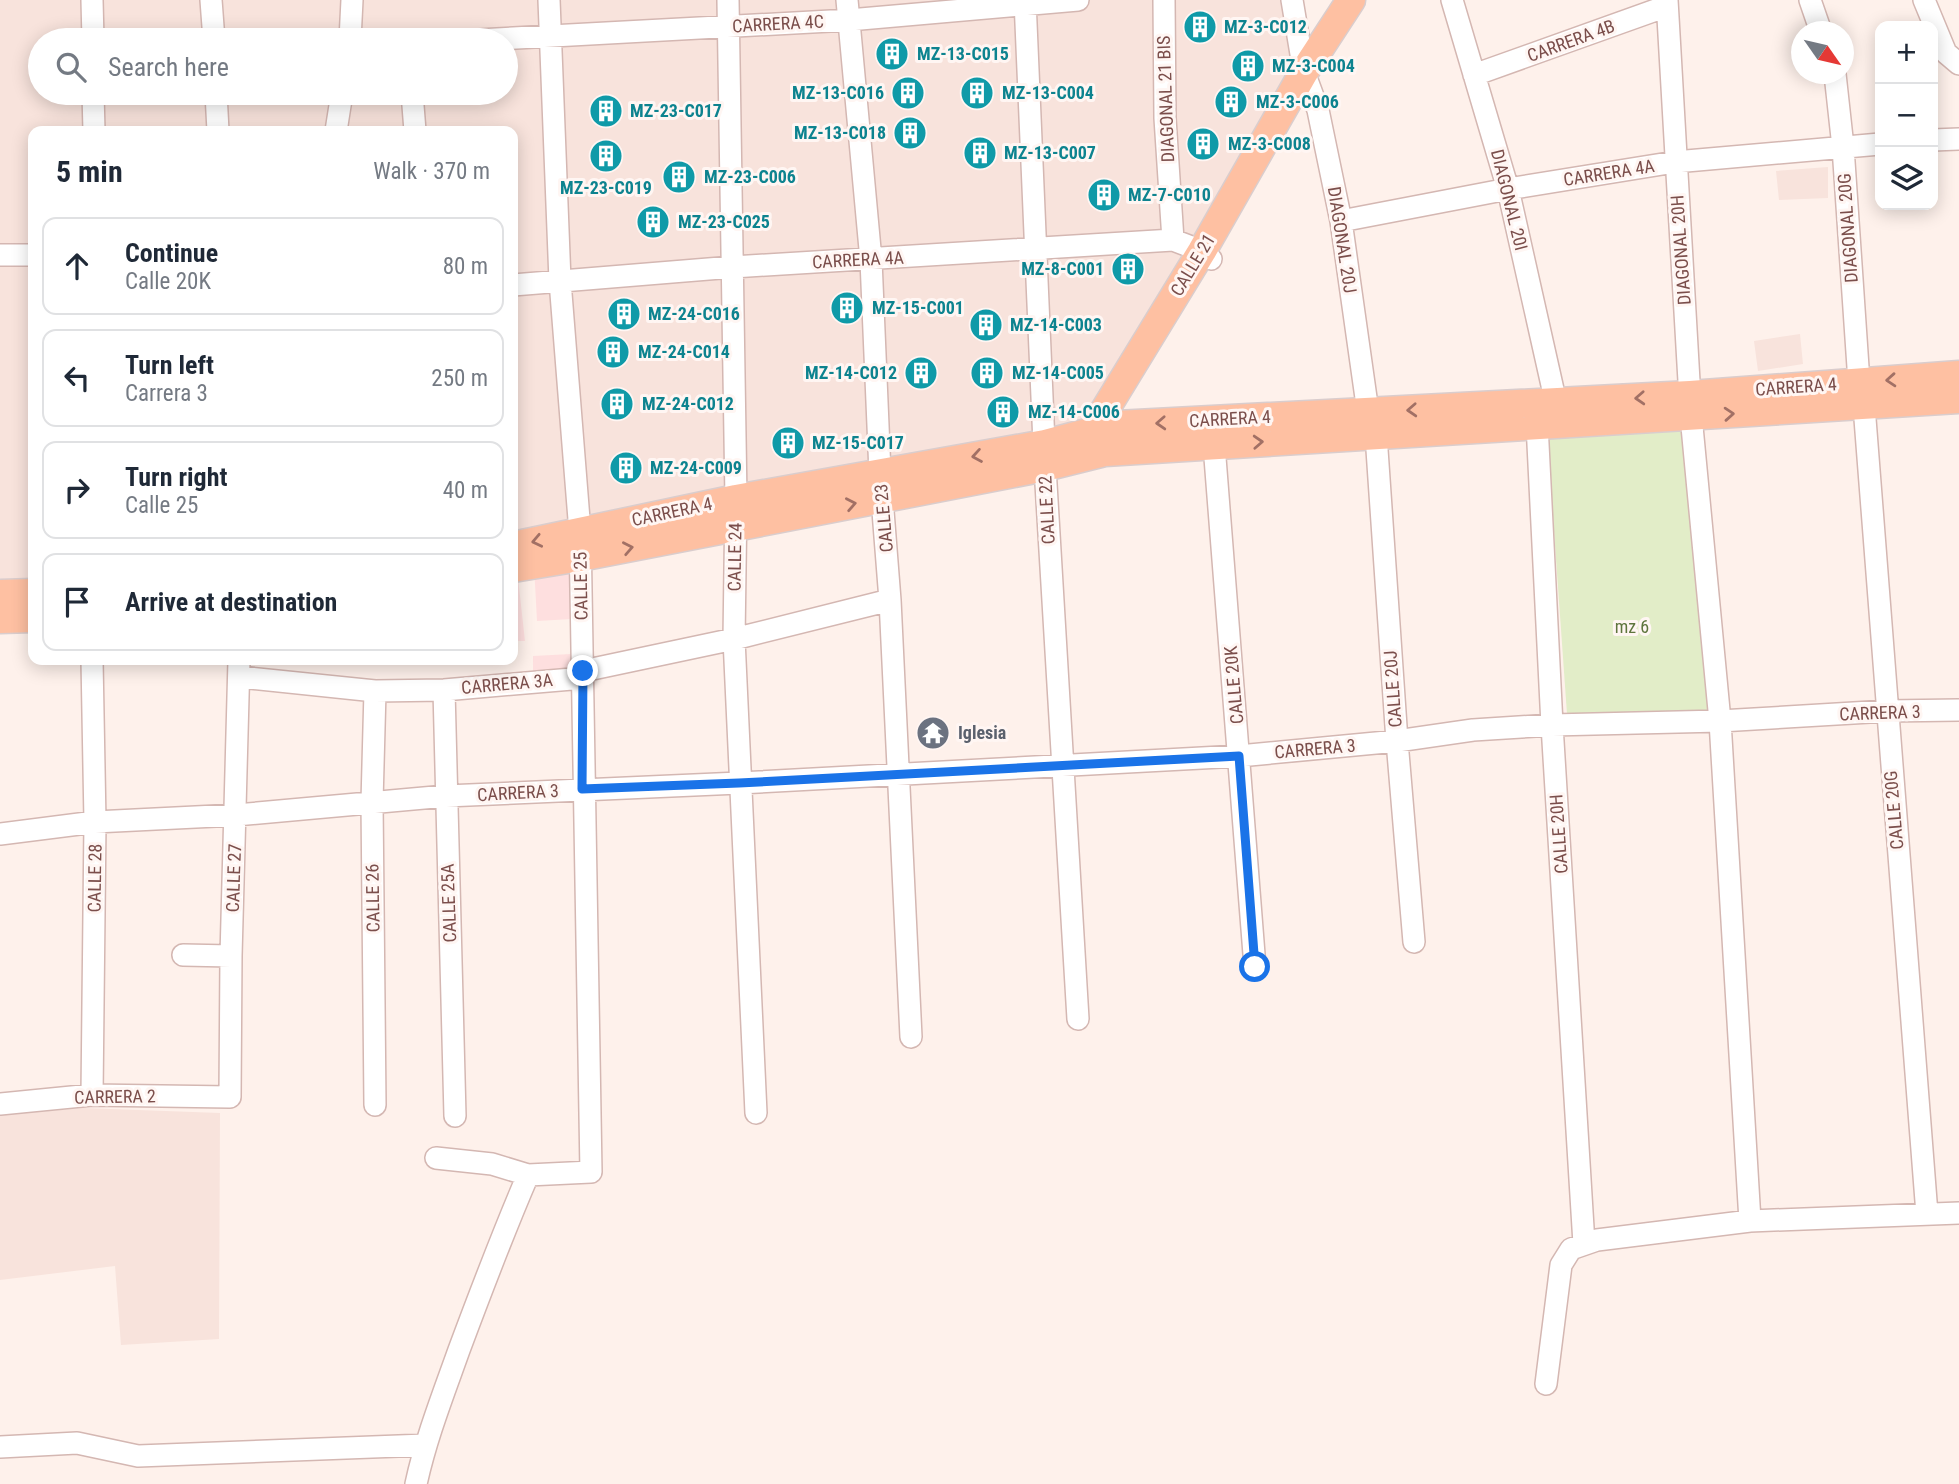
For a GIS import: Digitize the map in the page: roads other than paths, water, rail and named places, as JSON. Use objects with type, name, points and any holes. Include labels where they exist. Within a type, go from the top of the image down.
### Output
[{"type":"main road","name":"CALLE 21","points":[[1091,448],[1206,255],[1351,0]]},
{"type":"main road","name":"CALLE 21","points":[[1307,79],[1362,0]]},
{"type":"main road","name":"CALLE 21","points":[[1117,425],[1206,255]]},
{"type":"main road","name":"CARRERA 4","points":[[1091,448],[1117,425],[1537,424],[1691,406],[1861,394],[1959,375]]},
{"type":"main road","name":"CARRERA 4","points":[[1861,394],[1959,399]]},
{"type":"main road","name":"CARRERA 4","points":[[518,566],[736,499],[881,485],[1091,448],[1214,445],[1556,403],[1691,406]]},
{"type":"main road","name":"CARRERA 4","points":[[518,546],[580,545],[736,527],[881,485]]},
{"type":"main road","points":[[0,594],[28,593]]},
{"type":"main road","points":[[0,619],[28,618]]},
{"type":"street","points":[[92,0],[93,28]]},
{"type":"street","points":[[211,0],[213,28]]},
{"type":"street","points":[[351,28],[352,0]]},
{"type":"street","name":"CALLE 25","points":[[528,1175],[591,1172],[582,789],[580,545],[560,281],[549,0]]},
{"type":"street","name":"CALLE 24","points":[[728,0],[736,499],[734,639],[756,1113]]},
{"type":"street","name":"CARRERA 4C","points":[[518,38],[728,26],[848,10],[1078,0]]},
{"type":"street","name":"DIAGONAL 21 BIS","points":[[1164,0],[1165,118],[1173,240]]},
{"type":"street","points":[[1292,0],[1307,79]]},
{"type":"street","name":"DIAGONAL 20I","points":[[1452,0],[1508,189],[1556,403]]},
{"type":"street","points":[[1810,0],[1817,21]]},
{"type":"street","points":[[1924,0],[1945,53],[1959,64]]},
{"type":"street","name":"CALLE 22","points":[[1025,2],[1045,455],[1078,1019]]},
{"type":"street","name":"CARRERA 4B","points":[[1474,75],[1667,3]]},
{"type":"street","name":"DIAGONAL 20H","points":[[1667,3],[1691,406]]},
{"type":"street","name":"CALLE 23","points":[[848,10],[872,260],[881,485],[890,600],[911,1037]]},
{"type":"street","name":"DIAGONAL 20J","points":[[1307,79],[1341,221],[1372,424]]},
{"type":"street","name":"DIAGONAL 20G","points":[[1837,84],[1861,394]]},
{"type":"street","points":[[93,105],[94,126]]},
{"type":"street","points":[[217,105],[218,126]]},
{"type":"street","points":[[337,126],[340,105]]},
{"type":"street","points":[[413,105],[415,126]]},
{"type":"street","points":[[1938,140],[1959,139]]},
{"type":"street","name":"CARRERA 4A","points":[[1341,221],[1508,189],[1675,162],[1875,144]]},
{"type":"street","name":"CARRERA 4A","points":[[518,285],[733,267],[1173,240],[1206,255]]},
{"type":"street","points":[[0,255],[28,255]]},
{"type":"street","name":"CALLE 20G","points":[[1861,394],[1927,1214]]},
{"type":"street","points":[[1691,406],[1720,721],[1750,1221]]},
{"type":"street","name":"CALLE 20J","points":[[1372,424],[1414,942]]},
{"type":"street","name":"CALLE 20H","points":[[1537,424],[1552,726],[1584,1244]]},
{"type":"street","name":"CALLE 20K","points":[[1214,445],[1255,967]]},
{"type":"street","name":"CARRERA 3A","points":[[239,668],[375,691],[444,690],[572,679],[583,671],[734,639],[890,600]]},
{"type":"street","name":"CALLE 28","points":[[92,665],[95,822],[92,1096]]},
{"type":"street","name":"CALLE 27","points":[[230,1097],[239,668]]},
{"type":"street","name":"CALLE 25A","points":[[444,690],[455,1116]]},
{"type":"street","name":"CALLE 26","points":[[375,691],[372,802],[375,1105]]},
{"type":"street","name":"CARRERA 3","points":[[0,834],[95,822],[236,815],[446,796],[1239,756],[1397,741],[1473,730],[1959,710]]},
{"type":"street","points":[[183,955],[231,956]]},
{"type":"street","name":"CARRERA 2","points":[[0,1104],[92,1096],[230,1097]]},
{"type":"street","points":[[416,1484],[425,1445],[494,1254],[528,1175],[492,1164],[436,1158]]},
{"type":"street","points":[[1546,1384],[1561,1265],[1571,1249],[1597,1240],[1750,1221],[1959,1213]]},
{"type":"street","points":[[0,1447],[77,1443],[138,1456],[425,1445]]},
{"type":"place","name":"MZ-3-C012","points":[[1200,27]]},
{"type":"place","name":"MZ-13-C015","points":[[892,54]]},
{"type":"place","name":"MZ-3-C004","points":[[1248,66]]},
{"type":"place","name":"MZ-13-C016","points":[[908,93]]},
{"type":"place","name":"MZ-13-C004","points":[[977,93]]},
{"type":"place","name":"MZ-3-C006","points":[[1231,102]]},
{"type":"place","name":"MZ-23-C017","points":[[606,111]]},
{"type":"place","name":"MZ-13-C018","points":[[910,133]]},
{"type":"place","name":"MZ-3-C008","points":[[1203,144]]},
{"type":"place","name":"MZ-13-C007","points":[[980,153]]},
{"type":"place","name":"MZ-23-C019","points":[[606,156]]},
{"type":"place","name":"MZ-23-C006","points":[[679,177]]},
{"type":"place","name":"MZ-7-C010","points":[[1104,195]]},
{"type":"place","name":"MZ-23-C025","points":[[653,222]]},
{"type":"place","name":"MZ-8-C001","points":[[1128,269]]},
{"type":"place","name":"MZ-15-C001","points":[[847,308]]},
{"type":"place","name":"MZ-24-C016","points":[[624,314]]},
{"type":"place","name":"MZ-14-C003","points":[[986,325]]},
{"type":"place","name":"MZ-24-C014","points":[[613,352]]},
{"type":"place","name":"MZ-14-C012","points":[[921,373]]},
{"type":"place","name":"MZ-14-C005","points":[[987,373]]},
{"type":"place","name":"MZ-24-C012","points":[[617,404]]},
{"type":"place","name":"MZ-14-C006","points":[[1003,412]]},
{"type":"place","name":"MZ-15-C017","points":[[788,443]]},
{"type":"place","name":"MZ-24-C009","points":[[626,468]]},
{"type":"place","name":"Iglesia","points":[[933,733]]},
{"type":"park label","name":"mz 6","points":[[1632,627]]}]
